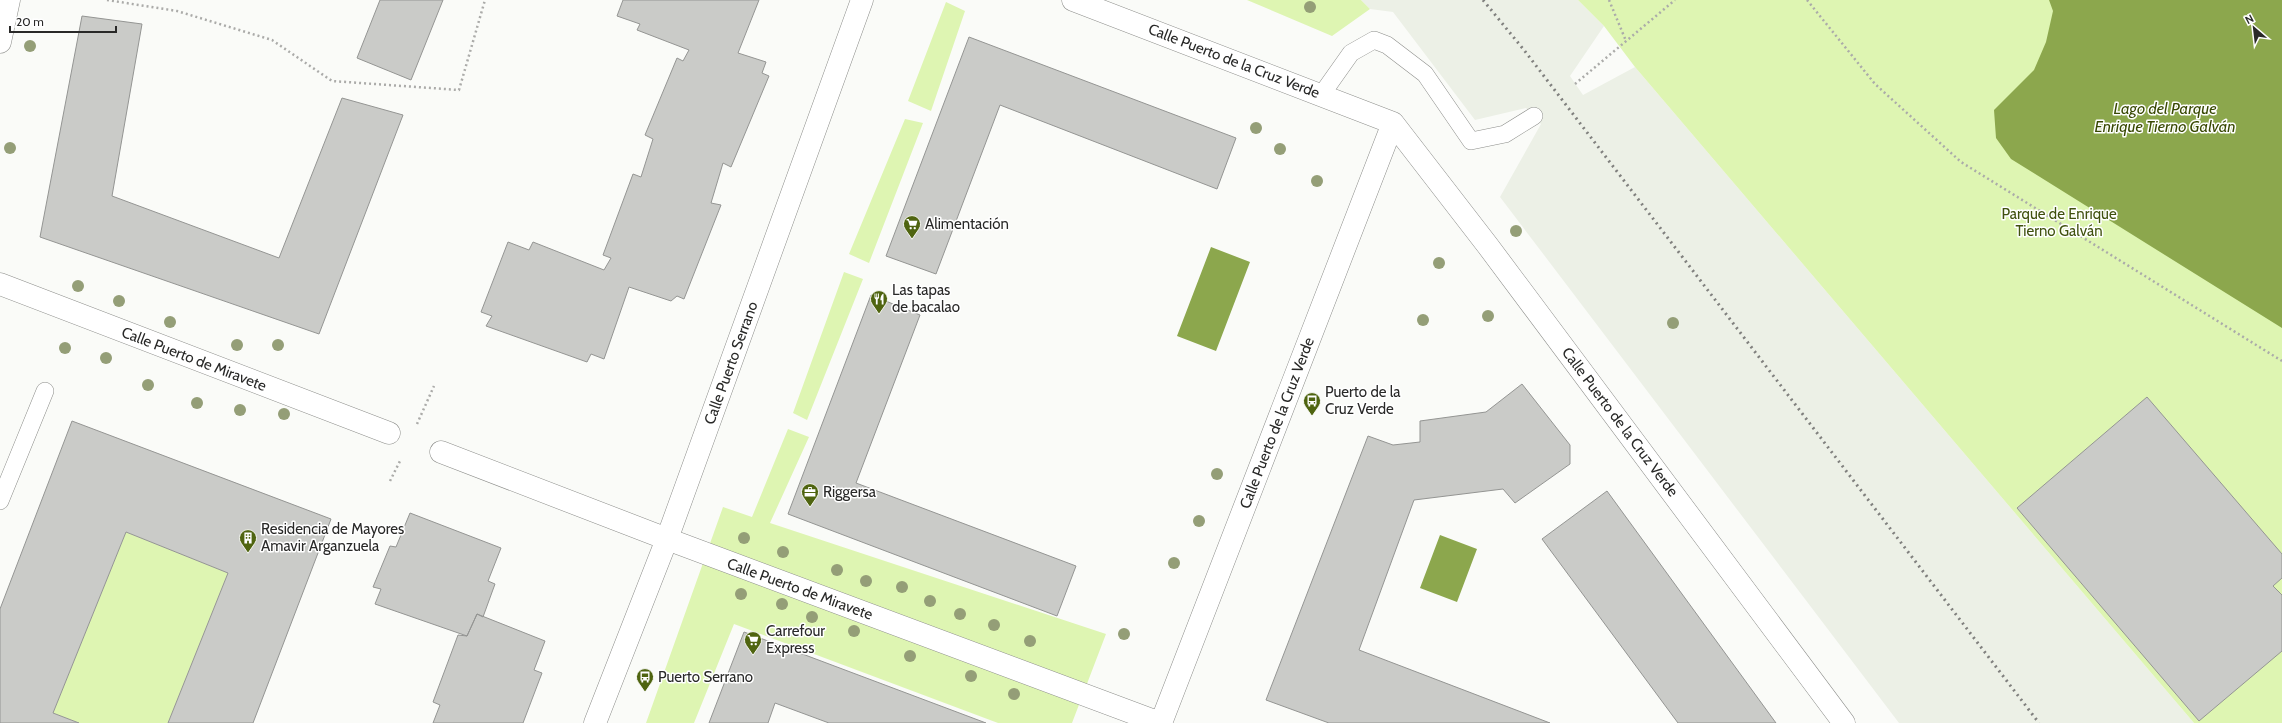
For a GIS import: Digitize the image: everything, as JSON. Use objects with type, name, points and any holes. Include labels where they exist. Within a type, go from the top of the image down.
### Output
[{"type":"street","points":[[0,42],[9,0]]},
{"type":"street","name":"Calle Puerto Serrano","points":[[594,723],[667,539],[862,0]]},
{"type":"street","name":"Calle Puerto de la Cruz Verde","points":[[1073,0],[1322,94],[1393,123],[1479,234],[1844,723]]},
{"type":"street","name":"Calle Puerto de la Cruz Verde","points":[[1161,723],[1393,123]]},
{"type":"street","name":"Calle Puerto de Miravete","points":[[0,284],[389,433]]},
{"type":"street","name":"Calle Puerto de Miravete","points":[[441,452],[667,539],[1161,723]]},
{"type":"lane","points":[[1322,94],[1351,53],[1374,40],[1387,46],[1425,74],[1471,141],[1505,134],[1534,116]]},
{"type":"lane","points":[[0,501],[45,391]]},
{"type":"path","points":[[108,0],[177,11],[272,40],[332,81],[459,90],[485,0]]},
{"type":"path","points":[[1609,0],[1626,41]]},
{"type":"path","points":[[1575,84],[1675,0]]},
{"type":"path","points":[[1807,0],[1875,84],[1961,162],[2282,361]]},
{"type":"shaded area","points":[[1361,0],[1578,0],[1604,26],[1570,76],[1583,95],[1635,67],[2194,723],[1899,723],[1500,197],[1541,124],[1526,108],[1475,120],[1393,12],[1370,9]]},
{"type":"green space","points":[[1247,0],[1361,0],[1370,9],[1332,36]]},
{"type":"green space","name":"Parque de Enrique Tierno Galván","points":[[1578,0],[2282,0],[2282,723],[2194,723],[1635,67],[1604,26]]},
{"type":"green space","points":[[946,2],[965,11],[931,111],[908,101]]},
{"type":"green space","points":[[905,119],[923,123],[869,263],[849,254]]},
{"type":"green space","points":[[844,272],[863,279],[807,420],[793,413]]},
{"type":"green space","points":[[788,429],[809,437],[770,523],[1106,634],[1072,723],[998,723],[734,624],[694,723],[646,723],[723,507],[752,517]]},
{"type":"green space","points":[[126,532],[228,573],[168,723],[79,723],[53,713]]},
{"type":"water","name":"Lago del Parque Enrique Tierno Galván","points":[[2049,0],[2282,0],[2282,328],[2011,159],[1996,138],[1994,110],[2034,70],[2046,42],[2053,11]]},
{"type":"water","points":[[1211,247],[1250,262],[1216,351],[1177,336]]},
{"type":"water","points":[[1440,535],[1477,549],[1457,602],[1420,588]]},
{"type":"building","points":[[380,0],[443,0],[411,80],[357,58]]},
{"type":"building","points":[[623,0],[759,0],[738,53],[766,62],[762,73],[769,76],[731,167],[723,163],[711,203],[721,205],[684,299],[677,296],[671,301],[629,287],[604,359],[591,354],[587,362],[486,326],[492,316],[481,312],[508,242],[529,250],[533,242],[604,270],[611,258],[603,255],[633,174],[641,177],[653,139],[645,135],[677,58],[683,61],[689,50],[637,30],[640,24],[617,16]]},
{"type":"building","points":[[82,16],[142,24],[112,196],[279,258],[342,98],[403,115],[319,334],[40,237]]},
{"type":"building","points":[[969,37],[1236,138],[1217,189],[1000,105],[936,274],[886,256]]},
{"type":"building","points":[[871,295],[920,315],[856,483],[1076,566],[1057,616],[788,514]]},
{"type":"building","points":[[1522,384],[1570,445],[1570,464],[1515,503],[1503,489],[1414,500],[1359,650],[1550,723],[1329,723],[1266,700],[1368,436],[1393,445],[1420,442],[1420,421],[1486,412]]},
{"type":"building","points":[[2147,397],[2282,554],[2282,578],[2273,586],[2282,595],[2282,651],[2199,721],[2017,508]]},
{"type":"building","name":"Residencia de Mayores Amavir Arganzuela","points":[[72,421],[331,519],[253,723],[168,723],[228,573],[126,532],[53,713],[79,723],[0,723],[0,609]]},
{"type":"building","points":[[1607,491],[1776,723],[1678,723],[1542,539]]},
{"type":"building","points":[[410,513],[501,548],[488,581],[495,584],[483,617],[477,614],[467,636],[375,604],[381,589],[373,587],[390,546],[396,547]]},
{"type":"building","points":[[477,614],[545,641],[534,670],[542,673],[523,723],[433,723],[440,705],[433,702],[458,635],[467,636]]},
{"type":"building","points":[[744,632],[986,723],[829,723],[775,703],[768,723],[709,723]]},
{"type":"railway","points":[[1483,0],[1524,50],[2039,723]]},
{"type":"place","name":"Alimentación","points":[[912,239]]},
{"type":"place","name":"Las tapas de bacalao","points":[[879,314]]},
{"type":"place","name":"Puerto de la Cruz Verde","points":[[1312,416]]},
{"type":"place","name":"Riggersa","points":[[810,507]]},
{"type":"place","name":"Residencia de Mayores Amavir Arganzuela","points":[[248,553]]},
{"type":"place","name":"Carrefour Express","points":[[753,655]]},
{"type":"place","name":"Puerto Serrano","points":[[645,692]]}]
